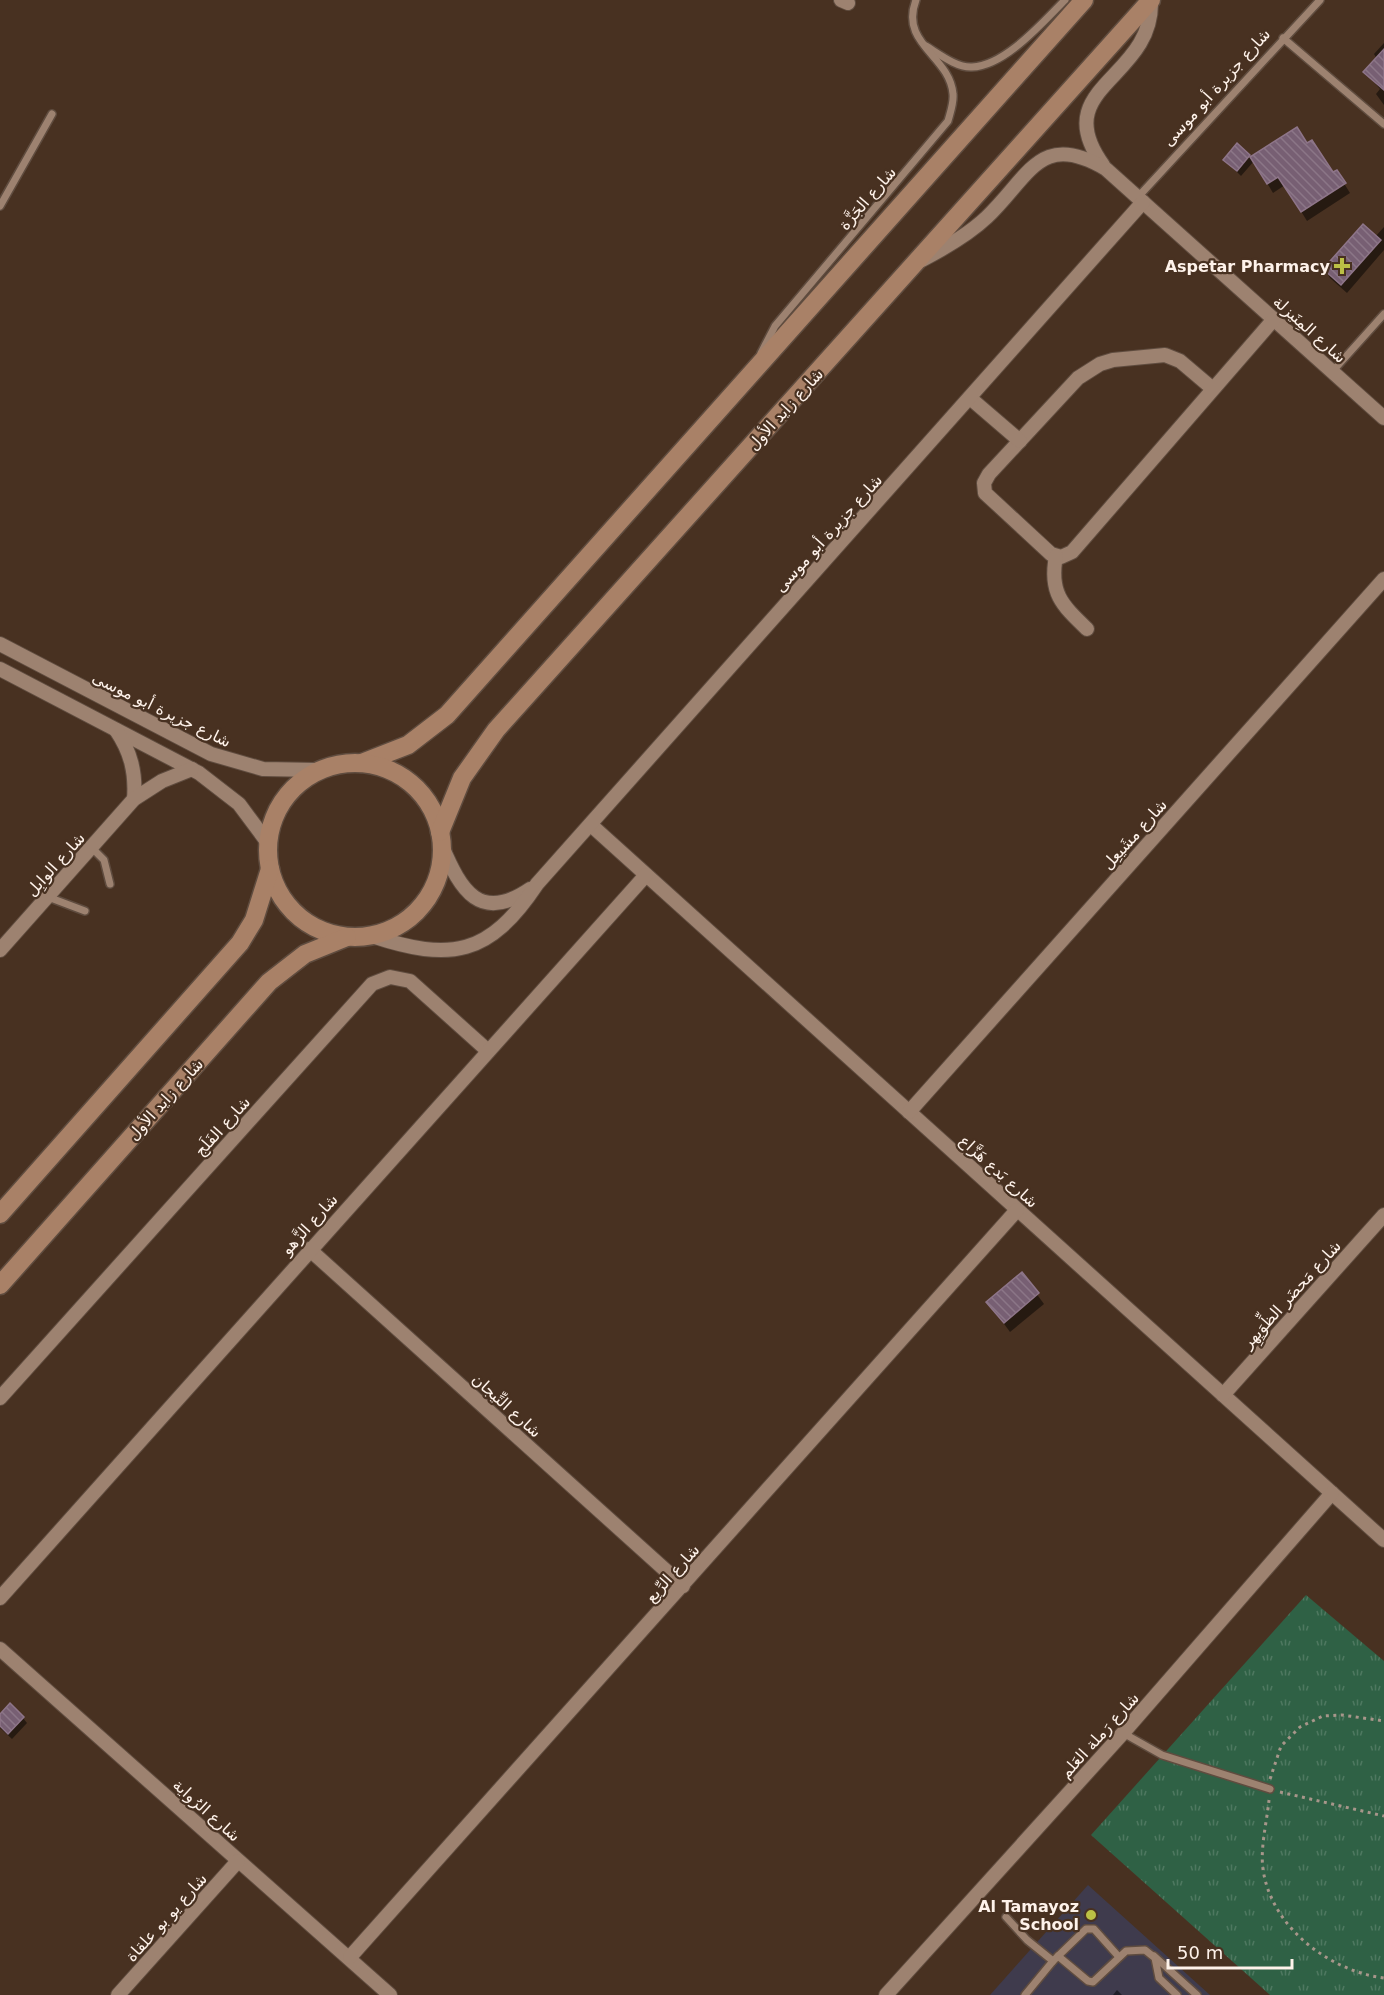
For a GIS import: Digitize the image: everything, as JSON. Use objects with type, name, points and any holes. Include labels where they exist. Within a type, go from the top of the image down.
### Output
[{"type":"main road","points":[[0,1214],[240,943],[264,894],[270,868],[268,843],[271,828],[283,800],[293,788],[318,770],[362,763],[408,745],[447,715],[1084,0]]},
{"type":"main road","name":"شارع زايد الأول","points":[[441,839],[462,778],[495,730],[1151,0]]},
{"type":"main road","points":[[270,868],[282,897],[297,915],[317,928],[347,937],[372,936],[398,926],[419,909],[428,898],[439,873],[441,839],[428,803],[406,780],[385,769],[362,763]]},
{"type":"main road","name":"شارع زايد الأول","points":[[0,1285],[269,982],[305,954],[347,937]]},
{"type":"street","name":"شارع المِنَيزلة","points":[[1106,169],[1087,137],[1085,128],[1088,109],[1098,93],[1139,49],[1149,26],[1151,0]]},
{"type":"street","name":"شارع المِنَيزلة","points":[[916,263],[946,247],[974,227],[1032,168],[1047,157],[1074,153],[1106,169],[1384,418]]},
{"type":"street","name":"شارع جزيرة أبو موسى","points":[[372,936],[423,951],[446,951],[469,946],[486,939],[505,926],[537,884],[970,398],[1141,200]]},
{"type":"street","points":[[1056,556],[1072,552],[1274,319]]},
{"type":"street","points":[[1056,556],[999,508],[985,493],[984,483],[988,474],[1078,378],[1100,364],[1113,360],[1165,356],[1180,361],[1213,389]]},
{"type":"street","points":[[970,398],[1020,441]]},
{"type":"street","points":[[1056,556],[1054,579],[1058,596],[1061,603],[1087,629]]},
{"type":"street","name":"شارع مشَيعِل","points":[[909,1112],[1384,579]]},
{"type":"street","name":"شارع جزيرة أبو موسى","points":[[0,644],[211,754],[263,769],[318,770]]},
{"type":"street","points":[[0,669],[192,769],[239,804],[268,843]]},
{"type":"street","points":[[114,728],[129,754],[134,776],[134,799]]},
{"type":"street","name":"شارع الوابِل","points":[[0,950],[134,799],[162,781],[192,769]]},
{"type":"street","name":"شارع بَدع هَزَّاع","points":[[591,825],[1384,1540]]},
{"type":"street","name":"شارع جزيرة أبو موسى","points":[[441,839],[454,874],[478,901],[489,905],[502,903],[518,897],[537,884]]},
{"type":"street","name":"شارع الزَّهو","points":[[0,1598],[646,874]]},
{"type":"street","name":"شارع الفَلَج","points":[[0,1398],[372,984],[390,977],[410,981],[487,1050]]},
{"type":"street","name":"شارع الرِّيع","points":[[350,1957],[1017,1210]]},
{"type":"street","name":"شارع مَحضَر الظِّوَيِهِر","points":[[1223,1395],[1384,1215]]},
{"type":"street","name":"شارع التِّيجان","points":[[309,1249],[683,1586]]},
{"type":"street","name":"شارع رَملة العَلم","points":[[886,1995],[1124,1733],[1332,1494]]},
{"type":"street","name":"شارع الرُواية","points":[[0,1649],[238,1861],[350,1957],[390,1995]]},
{"type":"street","name":"شارع يو بو علقاة","points":[[118,1995],[238,1861]]},
{"type":"lane","name":"شارع الجَزَّة","points":[[759,364],[764,344],[775,326],[948,122],[954,96],[950,82],[922,43],[912,22],[916,0]]},
{"type":"lane","points":[[922,43],[953,62],[972,68],[1021,43],[1065,0]]},
{"type":"lane","name":"شارع جزيرة أبو موسى","points":[[1141,200],[1283,38],[1320,0]]},
{"type":"lane","points":[[1283,38],[1384,124]]},
{"type":"lane","points":[[0,206],[52,114]]},
{"type":"lane","points":[[1332,372],[1384,314]]},
{"type":"lane","points":[[92,848],[104,860],[110,884]]},
{"type":"lane","points":[[48,897],[85,911]]},
{"type":"lane","points":[[1124,1733],[1162,1755],[1270,1789]]},
{"type":"lane","points":[[1006,1917],[1027,1940],[1088,1981],[1093,1982],[1119,1957],[1137,1948],[1152,1954],[1197,1995]]},
{"type":"lane","points":[[1025,1995],[1055,1958],[1089,1929],[1098,1932],[1119,1957]]},
{"type":"lane","points":[[1152,1954],[1159,1977],[1177,1995]]},
{"type":"path","points":[[1384,1721],[1341,1715],[1323,1716],[1300,1727],[1281,1746],[1271,1770],[1263,1868],[1274,1902],[1294,1930],[1314,1951],[1353,1972],[1384,1978]]},
{"type":"path","points":[[1270,1789],[1384,1816]]},
{"type":"shaded area","name":"Al Tamayoz School","points":[[1088,1885],[1210,1995],[990,1995]]},
{"type":"green space","points":[[1306,1595],[1384,1661],[1384,1995],[1270,1995],[1091,1835]]},
{"type":"building","points":[[1384,49],[1384,90],[1363,72]]},
{"type":"building","points":[[1297,127],[1307,143],[1312,140],[1333,172],[1337,170],[1346,183],[1301,212],[1278,177],[1267,184],[1250,157]]},
{"type":"building","points":[[1237,143],[1250,155],[1237,171],[1223,160]]},
{"type":"building","points":[[1363,224],[1381,240],[1341,285],[1323,269]]},
{"type":"building","points":[[1022,1272],[1039,1293],[1004,1323],[986,1302]]},
{"type":"building","points":[[10,1703],[24,1717],[8,1734],[0,1726],[0,1714]]},
{"type":"place","name":"Aspetar Pharmacy","points":[[1342,266]]},
{"type":"place","name":"Al Tamayoz School","points":[[1091,1915]]}]
